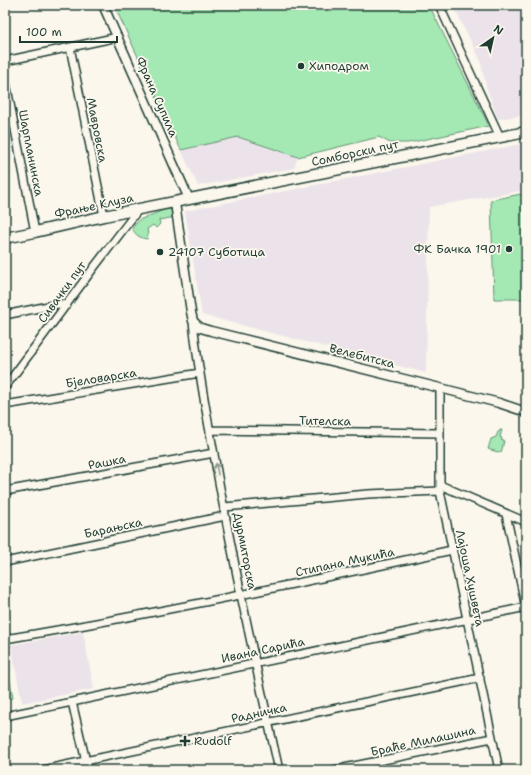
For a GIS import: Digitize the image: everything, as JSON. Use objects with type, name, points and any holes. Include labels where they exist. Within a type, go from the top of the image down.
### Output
[{"type":"main road","name":"Сомборски пут","points":[[189,199],[526,132]]},
{"type":"main road","name":"Фрање Клуза","points":[[5,238],[189,199]]},
{"type":"street","name":"Франа Супила","points":[[103,5],[189,199]]},
{"type":"street","points":[[439,5],[500,136]]},
{"type":"street","points":[[5,61],[118,37]]},
{"type":"street","name":"Мавровска","points":[[70,47],[104,216]]},
{"type":"street","name":"Шарпланинска","points":[[5,78],[36,232]]},
{"type":"street","name":"Дурмиторска","points":[[175,202],[200,373],[225,516],[255,663],[279,770]]},
{"type":"street","name":"Сивачки пут","points":[[5,388],[138,210]]},
{"type":"street","points":[[5,315],[58,304],[67,305]]},
{"type":"street","name":"Велебитска","points":[[193,321],[202,328],[211,331],[440,388],[526,412]]},
{"type":"street","points":[[194,335],[202,328]]},
{"type":"street","name":"Бјеловарска","points":[[5,405],[200,373]]},
{"type":"street","name":"Лајоша Хушвета","points":[[440,388],[440,488],[499,770]]},
{"type":"street","name":"Тителска","points":[[210,430],[440,433]]},
{"type":"street","name":"Рашка","points":[[5,491],[214,453]]},
{"type":"street","points":[[224,507],[440,488],[526,522]]},
{"type":"street","points":[[506,514],[526,607]]},
{"type":"street","name":"Барањска","points":[[5,562],[225,516]]},
{"type":"street","name":"Стипана Мукића","points":[[5,639],[242,595],[452,550]]},
{"type":"street","name":"Ивана Сарића","points":[[5,716],[526,607]]},
{"type":"street","name":"Радничка","points":[[42,770],[480,678]]},
{"type":"street","points":[[72,702],[88,770]]},
{"type":"street","name":"Браће Милашина","points":[[334,770],[492,738]]},
{"type":"shaded area","points":[[453,5],[526,5],[526,115],[498,119],[486,86],[480,59]]},
{"type":"shaded area","points":[[238,137],[298,157],[294,168],[198,186],[181,150]]},
{"type":"shaded area","points":[[526,143],[526,190],[429,207],[426,373],[202,315],[185,211]]},
{"type":"shaded area","points":[[83,632],[94,689],[22,703],[11,645]]},
{"type":"green space","name":"Хиподром","points":[[114,5],[429,5],[489,126],[408,143],[390,143],[379,137],[298,157],[238,137],[181,150]]},
{"type":"green space","name":"ФК Бачка 1901","points":[[526,193],[526,299],[494,299],[491,200]]},
{"type":"green space","points":[[166,209],[170,209],[176,217],[159,220],[160,224],[156,228],[153,225],[147,229],[147,239],[140,237],[135,233],[132,228],[139,220]]},
{"type":"green space","points":[[500,430],[502,430],[500,437],[502,438],[501,440],[504,441],[501,453],[488,449],[491,439],[496,437]]},
{"type":"green space","points":[[7,661],[13,698],[5,699],[5,662]]},
{"type":"place","name":"Хиподром","points":[[301,66]]},
{"type":"place","name":"ФК Бачка 1901","points":[[509,249]]},
{"type":"place","name":"24107 Суботица","points":[[160,252]]},
{"type":"place","name":"Rudolf","points":[[185,741]]}]
